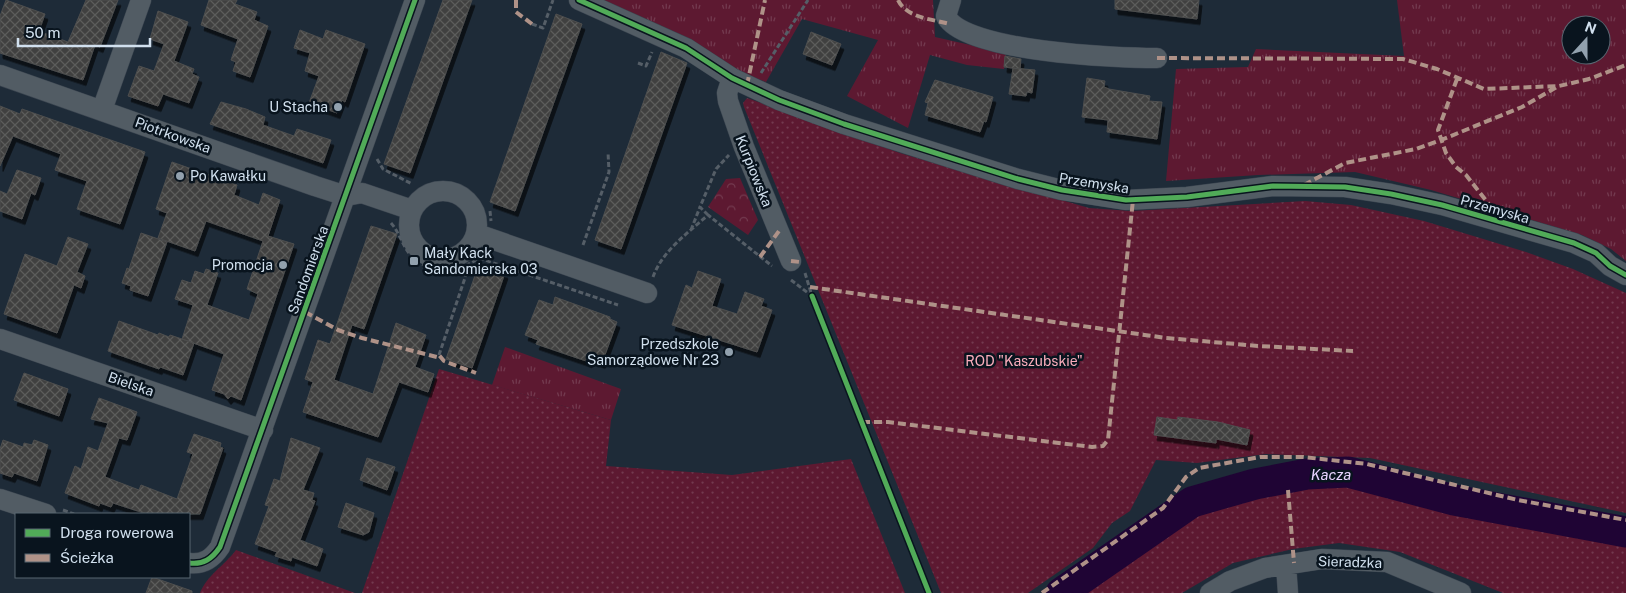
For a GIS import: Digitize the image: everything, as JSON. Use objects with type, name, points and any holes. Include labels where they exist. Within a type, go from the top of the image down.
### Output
[{"type":"street","points":[[102,110],[141,0]]},
{"type":"street","name":"Sandomierska","points":[[190,563],[205,562],[215,555],[220,547],[415,0]]},
{"type":"street","name":"Przemyska","points":[[579,0],[686,48],[732,78],[779,100],[844,124],[978,167],[1062,190],[1103,198],[1149,200],[1273,186],[1345,188],[1391,194],[1442,205],[1574,243],[1596,253],[1610,266],[1626,275]]},
{"type":"street","points":[[948,8],[950,24],[969,34],[1003,44],[1104,58],[1157,58]]},
{"type":"street","name":"Piotrkowska","points":[[0,75],[346,196]]},
{"type":"street","name":"Kurpiowska","points":[[732,78],[727,93],[785,270]]},
{"type":"street","points":[[449,191],[461,196],[471,205],[482,236],[459,256],[444,260],[430,257],[418,249],[411,237],[409,223],[412,210],[422,198],[434,192],[449,191]]},
{"type":"street","points":[[346,196],[362,193],[412,210]]},
{"type":"street","points":[[482,236],[647,293]]},
{"type":"street","name":"Bielska","points":[[0,339],[263,430]]},
{"type":"street","points":[[0,498],[43,513]]},
{"type":"street","name":"Sieradzka","points":[[1210,593],[1242,576],[1264,568],[1322,559],[1387,562],[1461,593]]},
{"type":"street","points":[[1286,564],[1288,593]]},
{"type":"path","points":[[532,24],[543,28],[553,0]]},
{"type":"path","points":[[759,76],[808,0]]},
{"type":"path","points":[[638,63],[646,66],[652,53]]},
{"type":"path","points":[[690,232],[719,164],[730,154],[744,147]]},
{"type":"path","points":[[583,244],[609,172],[608,152]]},
{"type":"path","points":[[373,154],[383,169],[412,184]]},
{"type":"path","points":[[700,207],[708,215],[785,270],[812,296]]},
{"type":"path","points":[[479,258],[482,236],[491,222],[490,211]]},
{"type":"path","points":[[657,264],[708,215]]},
{"type":"path","points":[[386,218],[399,233],[408,252],[426,267],[454,270],[479,258],[627,308]]},
{"type":"path","points":[[439,355],[470,263]]},
{"type":"green space","points":[[597,0],[933,0],[935,37],[1006,53],[1004,69],[967,65],[930,55],[908,128],[847,96],[878,40],[802,19],[766,82],[742,73]]},
{"type":"green space","points":[[1397,0],[1626,0],[1626,261],[1611,249],[1582,235],[1431,190],[1355,172],[1258,175],[1166,181],[1176,69],[1248,67],[1256,49],[1404,56]]},
{"type":"green space","name":"ROD \"Kaszubskie\"","points":[[747,98],[900,153],[1089,208],[1131,211],[1305,201],[1351,205],[1424,221],[1526,252],[1573,269],[1626,293],[1626,513],[1370,458],[1266,454],[1197,463],[1156,460],[1130,511],[1112,523],[1093,548],[1028,593],[941,593],[744,107],[743,103]]},
{"type":"green space","points":[[740,178],[758,220],[748,235],[708,207],[726,179]]},
{"type":"green space","points":[[505,347],[621,389],[611,420],[492,385]]},
{"type":"green space","points":[[439,369],[611,420],[606,466],[732,475],[851,459],[905,593],[362,593]]},
{"type":"green space","points":[[1338,484],[1626,539],[1626,593],[1503,593],[1400,552],[1339,543],[1293,549],[1233,563],[1182,593],[1074,593],[1195,507],[1285,486]]},
{"type":"green space","points":[[236,550],[355,593],[200,593],[211,576]]},
{"type":"building","points":[[6,0],[45,14],[39,31],[68,42],[86,0],[118,0],[100,47],[95,45],[83,80],[0,53],[0,16]]},
{"type":"building","points":[[209,0],[237,0],[235,4],[257,12],[254,20],[268,26],[250,77],[233,71],[236,62],[231,60],[238,39],[201,25]]},
{"type":"building","points":[[443,0],[472,0],[410,173],[384,164]]},
{"type":"building","points":[[1115,0],[1199,0],[1197,19],[1115,9]]},
{"type":"building","points":[[158,11],[188,22],[174,61],[194,69],[192,74],[199,77],[189,103],[163,94],[158,106],[128,96],[139,66],[154,71],[164,44],[150,39]]},
{"type":"building","points":[[556,14],[582,24],[515,211],[490,202]]},
{"type":"building","points":[[300,30],[323,39],[326,30],[365,44],[345,102],[342,100],[337,113],[309,103],[319,76],[305,71],[310,53],[294,48]]},
{"type":"building","points":[[811,32],[841,44],[832,65],[803,54]]},
{"type":"building","points":[[661,52],[687,63],[621,249],[595,240]]},
{"type":"building","points":[[1005,56],[1021,59],[1020,69],[1004,67]]},
{"type":"building","points":[[1013,68],[1035,70],[1032,93],[1027,92],[1026,96],[1009,94]]},
{"type":"building","points":[[1087,78],[1105,81],[1104,87],[1109,89],[1150,96],[1149,101],[1162,102],[1157,139],[1107,132],[1108,120],[1082,117]]},
{"type":"building","points":[[935,80],[993,97],[986,122],[984,121],[980,132],[925,115],[928,103],[925,102]]},
{"type":"building","points":[[221,102],[265,117],[263,125],[294,136],[297,129],[331,140],[323,163],[210,124]]},
{"type":"building","points":[[0,106],[20,114],[22,109],[145,152],[120,224],[77,209],[87,181],[55,170],[61,154],[13,136],[0,166]]},
{"type":"building","points":[[172,162],[237,185],[234,195],[259,205],[263,193],[280,200],[268,236],[294,244],[241,400],[231,396],[228,399],[224,394],[212,390],[224,354],[182,339],[193,305],[175,299],[182,280],[191,283],[195,271],[204,274],[206,269],[218,273],[207,305],[249,320],[258,294],[247,289],[263,241],[206,221],[195,251],[158,238],[167,213],[156,209]]},
{"type":"building","points":[[17,170],[41,178],[35,195],[31,193],[22,219],[0,211],[0,191],[7,194]]},
{"type":"building","points":[[371,226],[397,234],[364,329],[352,325],[334,380],[373,394],[396,323],[426,335],[415,367],[434,374],[428,392],[399,382],[378,437],[303,412],[313,382],[305,379],[318,340],[330,344]]},
{"type":"building","points":[[141,233],[167,242],[148,296],[130,290],[131,286],[122,283],[127,268],[129,269]]},
{"type":"building","points":[[68,237],[88,244],[77,272],[85,276],[81,288],[74,285],[57,333],[4,314],[25,254],[57,266]]},
{"type":"building","points":[[479,264],[505,273],[472,368],[446,359]]},
{"type":"building","points":[[698,271],[721,279],[712,306],[737,314],[745,292],[764,299],[761,306],[772,310],[757,352],[672,325],[686,285],[692,288]]},
{"type":"building","points":[[555,297],[610,317],[610,319],[617,322],[602,363],[591,358],[589,362],[536,344],[538,340],[525,335],[539,300],[553,305]]},
{"type":"building","points":[[119,321],[158,335],[159,333],[169,337],[170,335],[194,343],[183,375],[160,367],[159,369],[108,351]]},
{"type":"building","points":[[24,373],[68,389],[59,416],[14,400]]},
{"type":"building","points":[[99,398],[137,412],[127,440],[119,438],[105,477],[139,490],[141,485],[177,499],[193,454],[187,452],[194,434],[221,443],[220,447],[223,448],[200,514],[144,513],[113,503],[111,507],[100,503],[99,506],[65,493],[75,466],[81,469],[88,447],[98,451],[108,423],[91,419]]},
{"type":"building","points":[[1157,417],[1177,420],[1178,417],[1218,422],[1250,430],[1247,445],[1216,439],[1216,443],[1154,435]]},
{"type":"building","points":[[291,438],[320,448],[303,490],[314,493],[312,500],[315,501],[300,540],[323,549],[317,566],[292,557],[291,561],[275,556],[277,552],[255,544],[269,506],[265,505],[274,479],[280,481]]},
{"type":"building","points":[[3,440],[23,447],[24,443],[32,445],[34,440],[48,445],[37,481],[14,473],[12,477],[0,473],[0,449]]},
{"type":"building","points":[[367,458],[395,467],[387,490],[360,480]]},
{"type":"building","points":[[346,503],[374,513],[369,532],[363,535],[338,527]]},
{"type":"building","points":[[152,578],[192,591],[192,593],[146,593]]},
{"type":"waterway","name":"Kacza","points":[[1061,593],[1192,502],[1255,484],[1307,474],[1348,472],[1454,500],[1626,532]]},
{"type":"marked path","points":[[516,0],[516,12],[532,24]]},
{"type":"marked path","points":[[747,85],[765,0]]},
{"type":"marked path","points":[[898,0],[907,11],[913,14],[950,24]]},
{"type":"marked path","points":[[1157,58],[1403,59],[1437,69],[1484,89],[1559,86],[1589,79],[1626,65]]},
{"type":"marked path","points":[[1457,79],[1438,130],[1446,153],[1502,221]]},
{"type":"marked path","points":[[1304,185],[1345,163],[1416,149],[1441,140],[1522,107],[1557,87]]},
{"type":"marked path","points":[[862,422],[888,422],[1092,447],[1103,446],[1108,440],[1133,200]]},
{"type":"marked path","points":[[760,257],[779,231]]},
{"type":"marked path","points":[[791,261],[800,262]]},
{"type":"marked path","points":[[810,287],[1166,338],[1259,346],[1353,351]]},
{"type":"marked path","points":[[305,312],[338,330],[437,357],[439,355],[444,361],[476,373]]},
{"type":"marked path","points":[[1042,593],[1163,508],[1186,477],[1199,468],[1260,457],[1303,457],[1367,464],[1518,500],[1626,520]]},
{"type":"marked path","points":[[1288,490],[1294,563]]},
{"type":"cycle path","points":[[190,563],[199,563],[207,560],[220,547],[415,0]]},
{"type":"cycle path","points":[[579,0],[686,48],[732,78],[779,100],[844,124],[1018,179],[1062,190],[1126,200],[1187,197],[1273,186],[1345,187],[1391,194],[1442,205],[1574,243],[1596,253],[1610,266],[1626,275]]},
{"type":"cycle path","points":[[812,296],[929,593]]},
{"type":"place","name":"U Stacha","points":[[338,107]]},
{"type":"place","name":"Po Kawałku","points":[[180,176]]},
{"type":"place","name":"Mały Kack Sandomierska 03","points":[[414,261]]},
{"type":"place","name":"Promocja","points":[[283,265]]},
{"type":"place","name":"Przedszkole Samorządowe Nr 23","points":[[729,352]]}]
